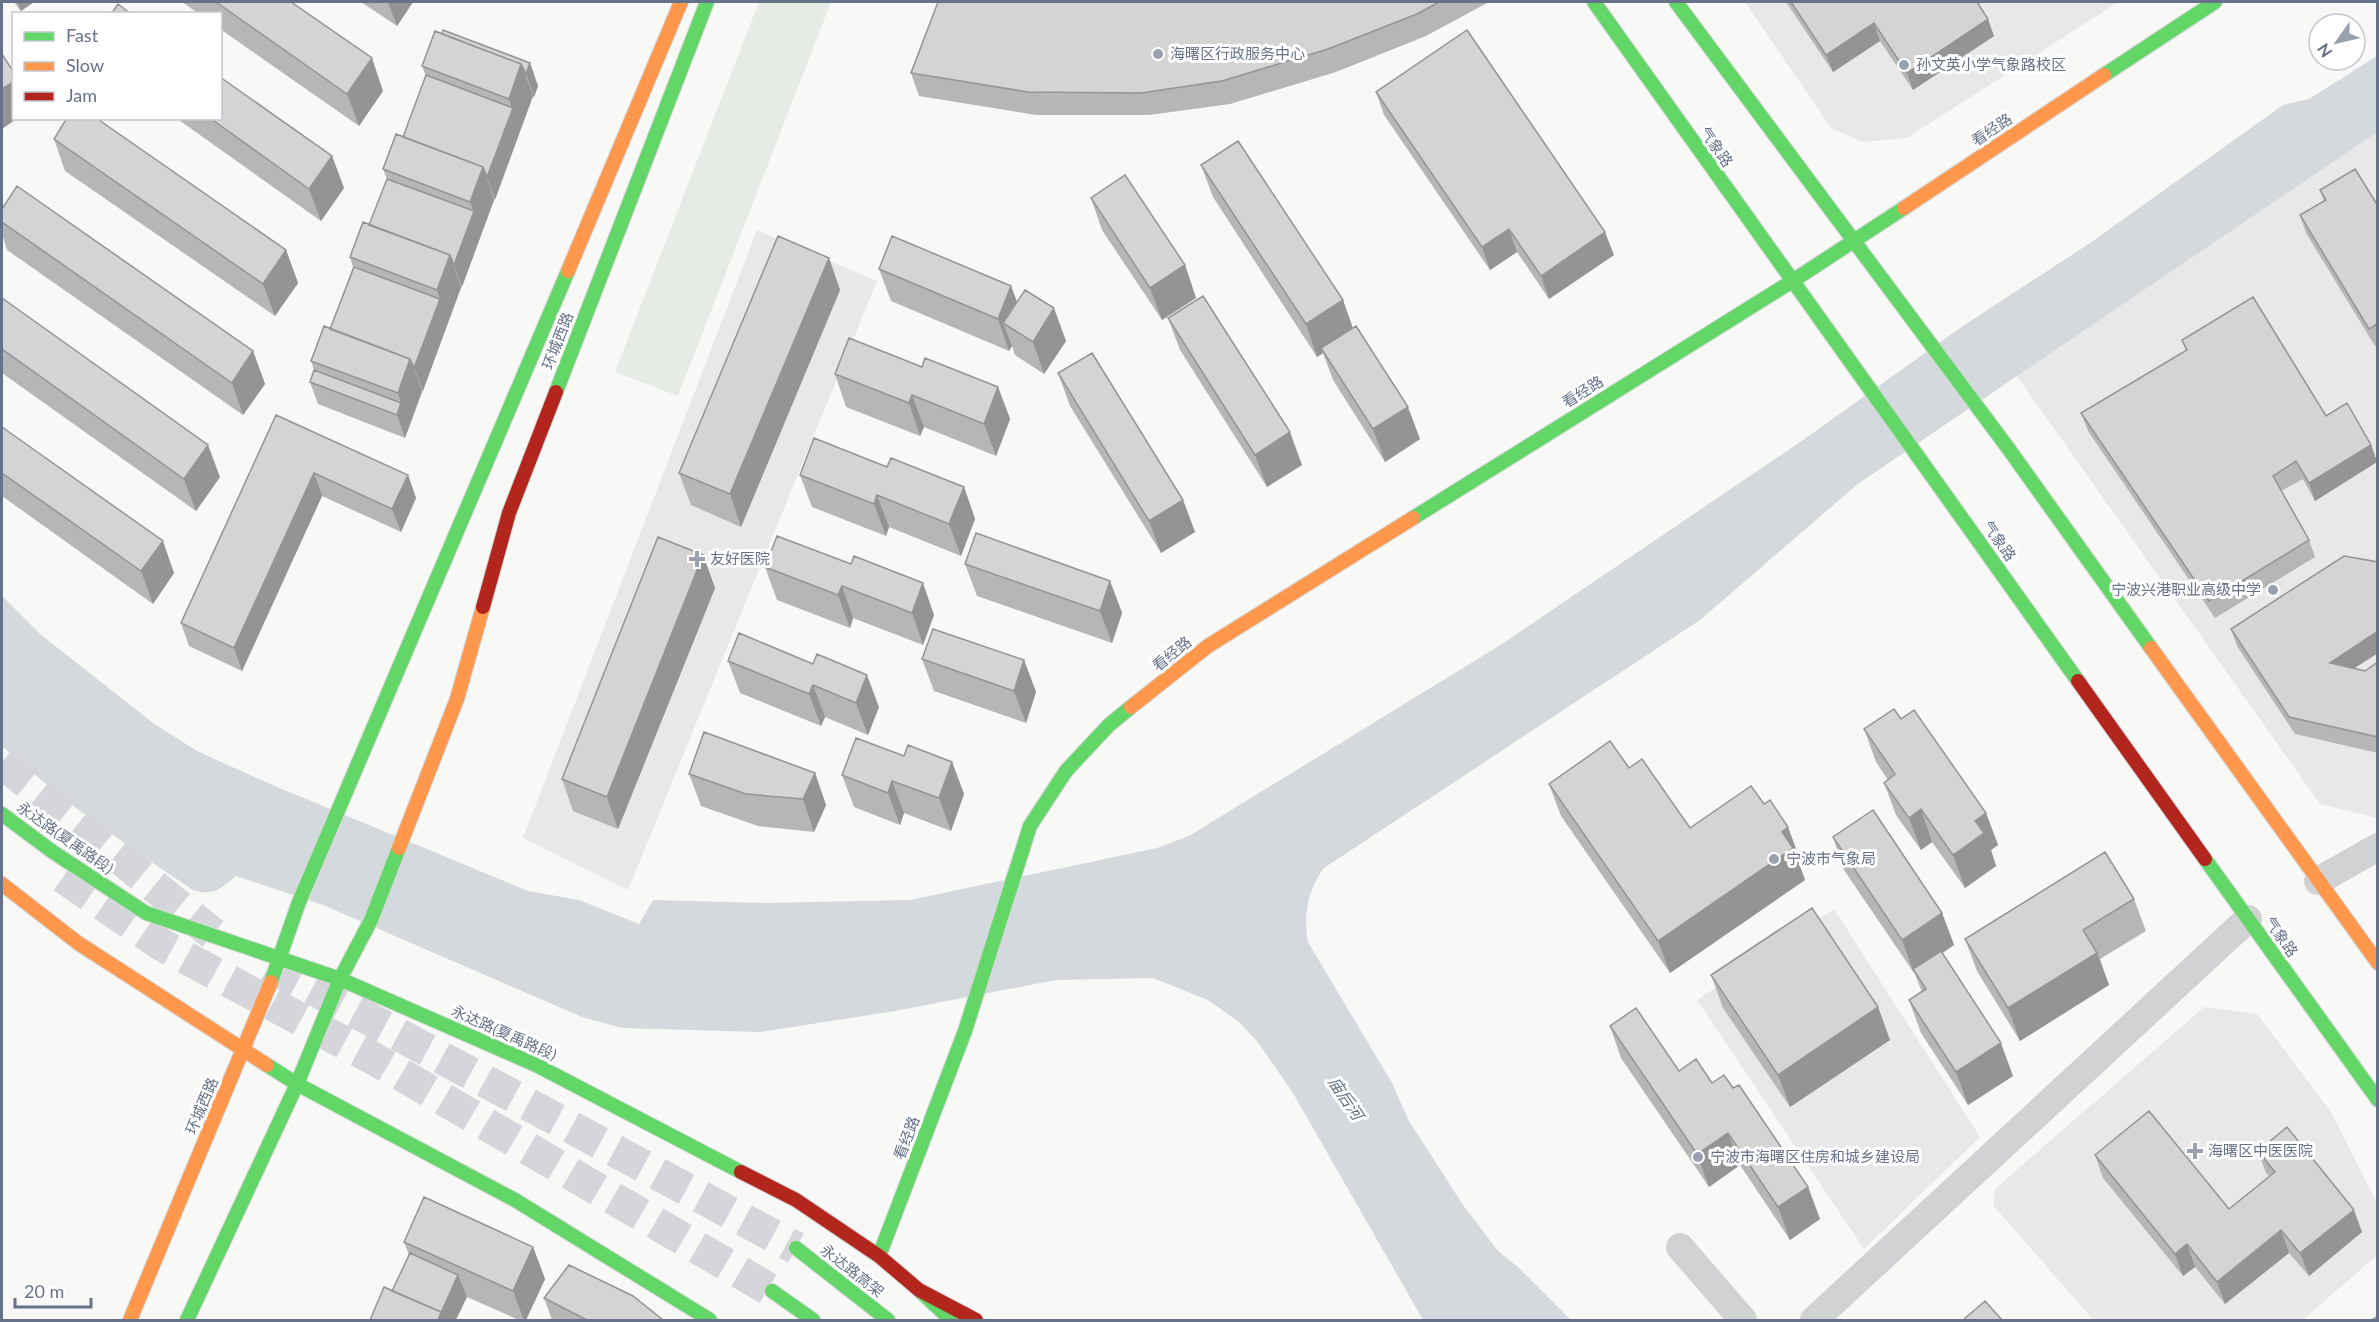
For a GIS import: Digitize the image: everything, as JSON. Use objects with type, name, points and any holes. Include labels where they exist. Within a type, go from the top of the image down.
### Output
[{"type":"main road","name":"环城西路","points":[[130,1320],[243,1050],[280,958],[299,902],[400,670],[681,2]]},
{"type":"main road","name":"环城西路","points":[[340,979],[371,920],[457,699],[509,513],[707,2]]},
{"type":"main road","name":"气象路","points":[[1594,2],[1837,347],[1945,494],[2378,1100]]},
{"type":"main road","points":[[1676,2],[2008,448],[2378,963]]},
{"type":"main road","name":"看经路","points":[[879,1256],[964,1031],[1030,826],[1066,771],[1109,725],[1208,646],[1791,282],[2215,2]]},
{"type":"main road","name":"永达路(夏禹路段)","points":[[2,814],[53,852],[146,913],[340,979],[536,1065],[796,1200],[879,1256],[919,1290],[976,1320]]},
{"type":"main road","points":[[2,884],[78,943],[297,1084],[515,1200],[710,1320]]},
{"type":"main road","points":[[187,1320],[297,1084],[340,979]]},
{"type":"main road","name":"永达路高架","points":[[796,1248],[888,1320]]},
{"type":"main road","points":[[772,1290],[813,1320]]},
{"type":"main road","points":[[919,1290],[951,1320]]},
{"type":"street","points":[[2318,881],[2378,847]]},
{"type":"street","points":[[1814,1320],[2248,919]]},
{"type":"street","points":[[1680,1247],[1743,1320]]},
{"type":"shaded area","points":[[759,2],[831,2],[678,396],[615,372]]},
{"type":"shaded area","name":"孙文英小学气象路校区","points":[[1745,2],[2118,2],[1907,138],[1863,142],[1831,128]]},
{"type":"shaded area","name":"宁波兴港职业高级中学","points":[[2377,131],[2377,818],[2320,804],[2016,375]]},
{"type":"shaded area","name":"友好医院","points":[[757,230],[877,281],[628,890],[523,838]]},
{"type":"shaded area","points":[[1834,909],[1980,1137],[1864,1249],[1697,1000]]},
{"type":"shaded area","name":"海曙区中医医院","points":[[2204,1007],[2257,1014],[2331,1112],[2377,1203],[2377,1255],[2303,1320],[2093,1320],[1993,1205],[1995,1189]]},
{"type":"water","name":"庙后河","points":[[2377,56],[2377,132],[1859,483],[1700,620],[1324,868],[1314,884],[1308,903],[1306,923],[1308,942],[1392,1083],[1409,1121],[1463,1205],[1498,1251],[1519,1268],[1571,1320],[1423,1320],[1293,1093],[1257,1041],[1239,1022],[1208,1000],[1153,978],[1056,980],[895,1011],[760,1032],[622,1028],[582,1017],[323,905],[236,876],[221,888],[211,892],[193,890],[94,821],[2,746],[2,596],[40,634],[153,723],[197,751],[270,784],[528,891],[579,900],[639,924],[653,900],[764,903],[910,900],[1157,848],[1189,836],[1502,644],[1803,440],[1960,328],[2090,243],[2283,105],[2309,99],[2352,72],[2367,72],[2367,62]]},
{"type":"building","points":[[216,2],[291,2],[372,58],[347,94]]},
{"type":"building","name":"海曙区行政服务中心","points":[[938,2],[1439,2],[1417,14],[1328,49],[1222,81],[1141,93],[1028,92],[911,73]]},
{"type":"building","points":[[1791,2],[1977,2],[1988,19],[1907,73],[1874,23],[1826,55]]},
{"type":"building","points":[[118,4],[128,12],[112,12]]},
{"type":"building","points":[[443,30],[530,63],[526,74],[521,64],[442,34]]},
{"type":"building","points":[[1467,30],[1605,232],[1541,276],[1509,229],[1482,247],[1376,92]]},
{"type":"building","points":[[435,31],[521,64],[509,99],[422,66]]},
{"type":"building","points":[[2,54],[12,70],[12,82],[2,89]]},
{"type":"building","points":[[426,75],[513,108],[487,177],[483,167],[403,137]]},
{"type":"building","points":[[222,78],[332,156],[309,189],[213,120],[222,120]]},
{"type":"building","points":[[66,120],[99,120],[286,250],[263,284],[54,139]]},
{"type":"building","points":[[396,134],[483,167],[470,202],[383,169]]},
{"type":"building","points":[[1238,141],[1343,300],[1306,324],[1201,165]]},
{"type":"building","points":[[2355,169],[2378,206],[2378,323],[2369,329],[2300,215],[2326,200],[2320,190]]},
{"type":"building","points":[[1125,175],[1185,265],[1150,288],[1091,198]]},
{"type":"building","points":[[387,179],[474,211],[454,265],[450,255],[369,225]]},
{"type":"building","points":[[17,186],[253,351],[232,383],[2,222],[2,209]]},
{"type":"building","points":[[363,222],[450,255],[437,290],[350,257]]},
{"type":"building","points":[[778,236],[829,258],[730,494],[679,473]]},
{"type":"building","points":[[892,236],[1011,286],[998,319],[879,269]]},
{"type":"building","points":[[354,267],[440,299],[414,368],[410,359],[330,329]]},
{"type":"building","points":[[1025,290],[1054,308],[1033,342],[1003,323]]},
{"type":"building","points":[[1203,296],[1290,432],[1255,455],[1168,318]]},
{"type":"building","points":[[2253,297],[2326,416],[2347,403],[2371,445],[2309,483],[2296,461],[2273,476],[2309,540],[2209,601],[2081,413],[2187,350],[2182,340]]},
{"type":"building","points":[[2,298],[208,445],[184,479],[2,349]]},
{"type":"building","points":[[324,326],[410,359],[398,393],[311,361]]},
{"type":"building","points":[[1356,326],[1408,407],[1373,429],[1321,348]]},
{"type":"building","points":[[849,338],[922,367],[925,358],[998,387],[984,424],[912,395],[909,403],[835,374]]},
{"type":"building","points":[[1092,353],[1183,500],[1149,521],[1058,373]]},
{"type":"building","points":[[314,370],[401,403],[397,415],[310,382]]},
{"type":"building","points":[[276,415],[408,475],[392,509],[314,473],[234,648],[181,623]]},
{"type":"building","points":[[2,427],[163,541],[141,571],[2,473]]},
{"type":"building","points":[[814,438],[887,467],[891,458],[964,487],[949,524],[877,495],[874,504],[800,475]]},
{"type":"building","points":[[976,533],[1110,581],[1100,611],[965,564]]},
{"type":"building","points":[[777,536],[851,564],[854,556],[923,583],[912,613],[842,586],[838,595],[765,567]]},
{"type":"building","points":[[658,537],[703,555],[607,797],[562,779]]},
{"type":"building","points":[[2344,556],[2378,562],[2378,631],[2330,663],[2365,671],[2378,662],[2378,737],[2289,717],[2231,629]]},
{"type":"building","points":[[933,629],[1024,660],[1014,691],[922,659]]},
{"type":"building","points":[[739,633],[813,664],[817,654],[867,675],[856,703],[813,685],[809,694],[728,661]]},
{"type":"building","points":[[1894,709],[1901,719],[1914,710],[1986,813],[1975,821],[1984,833],[1953,855],[1921,809],[1909,818],[1884,783],[1895,774],[1864,729]]},
{"type":"building","points":[[704,732],[815,773],[803,799],[746,794],[689,774]]},
{"type":"building","points":[[856,738],[904,756],[908,745],[952,762],[939,798],[892,781],[888,793],[842,775]]},
{"type":"building","points":[[1610,741],[1629,768],[1642,759],[1690,828],[1751,786],[1764,804],[1770,800],[1788,827],[1782,832],[1793,848],[1658,941],[1549,784]]},
{"type":"building","points":[[1873,810],[1942,913],[1902,940],[1833,837]]},
{"type":"building","points":[[2105,852],[2134,899],[2083,930],[2097,953],[2008,1008],[1965,939]]},
{"type":"building","points":[[1812,908],[1878,1007],[1778,1075],[1711,975]]},
{"type":"building","points":[[1941,951],[2001,1043],[1956,1072],[1909,1000],[1926,989],[1913,969]]},
{"type":"building","points":[[1636,1008],[1679,1071],[1696,1059],[1712,1083],[1724,1075],[1733,1088],[1739,1085],[1808,1187],[1778,1207],[1728,1133],[1697,1154],[1610,1026]]},
{"type":"building","points":[[2149,1111],[2229,1209],[2275,1172],[2258,1151],[2287,1127],[2354,1210],[2300,1253],[2281,1230],[2217,1282],[2187,1244],[2175,1254],[2095,1155]]},
{"type":"building","points":[[424,1197],[533,1247],[513,1291],[404,1242]]},
{"type":"building","points":[[410,1253],[458,1275],[440,1315],[441,1312],[392,1291]]},
{"type":"building","points":[[569,1265],[633,1296],[663,1320],[587,1320],[544,1298]]},
{"type":"building","points":[[384,1287],[441,1312],[438,1320],[370,1320]]},
{"type":"building","points":[[1985,1301],[2002,1320],[1963,1320]]},
{"type":"tunnel","points":[[2,762],[213,934]]},
{"type":"tunnel","points":[[63,877],[162,945],[378,1061],[772,1291]]},
{"type":"tunnel","points":[[269,965],[796,1248]]},
{"type":"traffic: fast","points":[[556,392],[707,2]]},
{"type":"traffic: fast","points":[[1594,2],[2078,681]]},
{"type":"traffic: fast","points":[[1676,2],[2008,448],[2151,648]]},
{"type":"traffic: fast","points":[[2104,75],[2215,2]]},
{"type":"traffic: fast","points":[[1413,518],[1791,282],[1904,208]]},
{"type":"traffic: fast","points":[[271,982],[299,902],[568,271]]},
{"type":"traffic: fast","points":[[879,1256],[965,1031],[1030,826],[1066,771],[1109,725],[1131,707]]},
{"type":"traffic: fast","points":[[2,814],[53,852],[146,913],[340,979],[536,1065],[741,1172]]},
{"type":"traffic: fast","points":[[187,1320],[297,1084],[340,979],[371,920],[399,848]]},
{"type":"traffic: fast","points":[[2205,859],[2378,1100]]},
{"type":"traffic: fast","points":[[267,1065],[297,1084],[515,1200],[710,1320]]},
{"type":"traffic: fast","points":[[796,1248],[888,1320]]},
{"type":"traffic: fast","points":[[919,1290],[951,1320]]},
{"type":"traffic: fast","points":[[772,1291],[813,1320]]},
{"type":"traffic: slow","points":[[568,271],[681,2]]},
{"type":"traffic: slow","points":[[1904,208],[2104,75]]},
{"type":"traffic: slow","points":[[1131,707],[1208,646],[1413,518]]},
{"type":"traffic: slow","points":[[399,848],[457,699],[483,607]]},
{"type":"traffic: slow","points":[[2151,648],[2378,963]]},
{"type":"traffic: slow","points":[[2,884],[78,943],[267,1065]]},
{"type":"traffic: slow","points":[[130,1320],[271,982]]},
{"type":"traffic: jam","points":[[483,607],[509,513],[556,392]]},
{"type":"traffic: jam","points":[[2078,681],[2205,859]]},
{"type":"traffic: jam","points":[[741,1172],[796,1200],[879,1256],[919,1290],[976,1320]]},
{"type":"place","name":"海曙区行政服务中心","points":[[1158,54]]},
{"type":"place","name":"孙文英小学气象路校区","points":[[1904,65]]},
{"type":"place","name":"友好医院","points":[[697,559]]},
{"type":"place","name":"宁波兴港职业高级中学","points":[[2273,590]]},
{"type":"place","name":"宁波市气象局","points":[[1774,859]]},
{"type":"place","name":"海曙区中医医院","points":[[2195,1151]]},
{"type":"place","name":"宁波市海曙区住房和城乡建设局","points":[[1698,1157]]}]
